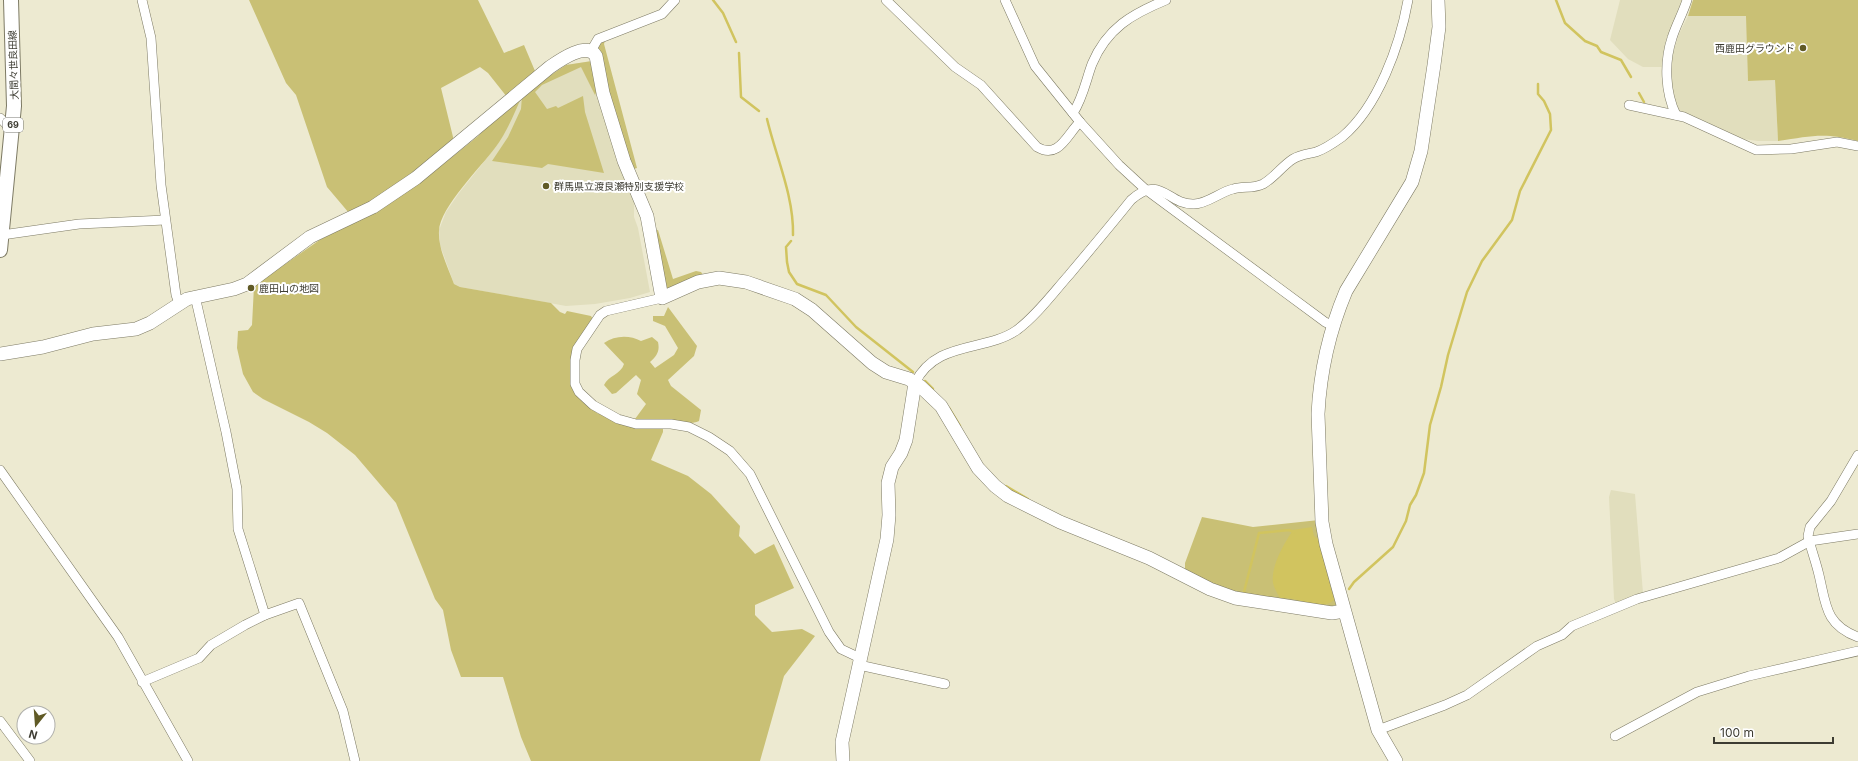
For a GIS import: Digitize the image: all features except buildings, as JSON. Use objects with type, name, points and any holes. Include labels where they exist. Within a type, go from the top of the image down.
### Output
[{"type":"main road","name":"大間々世良田線","points":[[0,250],[2,235],[3,186],[13,125],[14,93],[11,0]]},
{"type":"street","points":[[142,0],[151,38],[160,185],[176,295],[179,303]]},
{"type":"street","points":[[591,51],[598,39],[662,14],[675,0]]},
{"type":"street","points":[[886,0],[956,67],[981,85],[1037,147],[1048,151],[1057,149],[1062,146],[1080,122]]},
{"type":"street","points":[[1005,0],[1035,66],[1080,122],[1119,165],[1145,189],[1325,322],[1333,326]]},
{"type":"street","points":[[1073,113],[1078,105],[1093,63],[1115,28],[1123,21],[1166,0]]},
{"type":"street","points":[[844,761],[842,742],[887,539],[889,515],[888,483],[892,467],[901,453],[906,440],[916,383],[923,370],[938,358],[960,349],[1001,337],[1017,329],[1051,296],[1131,200],[1145,189],[1155,189],[1184,203],[1200,203],[1233,189],[1251,188],[1263,183],[1292,160],[1304,154],[1317,152],[1342,136],[1368,107],[1386,74],[1405,17],[1408,0]]},
{"type":"street","points":[[1396,761],[1378,730],[1326,544],[1322,522],[1318,414],[1319,397],[1333,326],[1346,291],[1412,182],[1421,152],[1439,27],[1438,0]]},
{"type":"street","points":[[1676,115],[1670,102],[1667,65],[1672,37],[1687,0]]},
{"type":"street","points":[[0,354],[43,347],[93,334],[136,329],[150,323],[179,303],[195,296],[234,289],[247,284],[310,237],[382,201],[432,166],[524,86],[550,67],[574,54],[586,50],[591,51],[596,56],[603,94],[628,172],[647,216],[662,298]]},
{"type":"street","points":[[1629,105],[1676,115],[1694,121],[1756,150],[1791,149],[1837,142],[1858,146]]},
{"type":"street","points":[[0,118],[6,124],[13,125]]},
{"type":"street","points":[[2,235],[79,224],[165,220]]},
{"type":"street","points":[[945,684],[859,662],[841,649],[829,632],[750,474],[730,451],[710,437],[689,427],[671,424],[636,424],[618,419],[593,405],[585,398],[576,388],[575,360],[577,349],[600,315],[610,310],[662,298],[698,282],[719,278],[746,282],[787,295],[812,310],[855,349],[880,369],[916,383],[941,406],[978,468],[995,486],[1008,496],[1060,522],[1148,558],[1210,589],[1235,598],[1332,613],[1344,611]]},
{"type":"street","points":[[195,296],[229,446],[237,489],[238,529],[265,614]]},
{"type":"street","points":[[1858,455],[1834,497],[1810,527],[1808,536],[1826,609],[1833,620],[1841,628],[1858,637]]},
{"type":"street","points":[[0,470],[106,619],[188,761]]},
{"type":"street","points":[[1378,730],[1445,706],[1467,695],[1537,646],[1562,635],[1572,626],[1637,599],[1779,558],[1810,541],[1858,534]]},
{"type":"street","points":[[142,682],[199,658],[211,646],[265,614],[299,603],[344,711],[355,761]]},
{"type":"street","points":[[1615,736],[1697,692],[1748,676],[1858,651]]},
{"type":"street","points":[[0,721],[30,761]]},
{"type":"shaded area","points":[[249,0],[478,0],[504,53],[524,45],[535,71],[507,97],[488,73],[480,67],[441,88],[454,141],[393,190],[349,213],[327,187],[296,95],[286,83]]},
{"type":"shaded area","points":[[1620,0],[1682,0],[1666,40],[1662,59],[1670,62],[1679,34],[1688,16],[1747,15],[1748,81],[1775,80],[1778,141],[1743,139],[1674,109],[1671,71],[1661,67],[1643,67],[1628,59],[1610,40]]},
{"type":"shaded area","name":"西鹿田グラウンド","points":[[1693,0],[1858,0],[1858,141],[1836,136],[1809,136],[1778,141],[1775,80],[1748,81],[1746,16],[1688,16]]},
{"type":"shaded area","points":[[653,22],[605,41],[604,44],[637,168],[630,170],[606,93],[598,45],[599,43]]},
{"type":"shaded area","name":"群馬県立渡良瀬特別支援学校","points":[[592,61],[634,198],[634,217],[638,228],[650,292],[630,298],[595,304],[566,306],[460,287],[454,284],[440,245],[439,230],[446,212],[459,193],[495,148],[505,132],[522,95],[566,65]]},
{"type":"shaded area","points":[[592,61],[597,91],[595,95],[581,67],[542,85],[535,92],[547,109],[556,106],[558,108],[583,96],[585,112],[604,173],[548,164],[542,168],[492,161],[508,137],[521,109],[522,97],[539,83],[566,65]]},
{"type":"shaded area","points":[[522,97],[503,136],[489,156],[453,199],[441,221],[439,238],[444,258],[454,284],[460,287],[551,303],[560,312],[565,314],[567,311],[591,316],[594,321],[575,344],[572,351],[572,388],[580,398],[597,413],[634,427],[635,419],[646,404],[637,394],[641,380],[636,375],[616,393],[612,394],[604,385],[608,379],[620,370],[624,364],[604,343],[618,337],[627,337],[641,341],[652,337],[658,342],[659,345],[657,353],[650,362],[655,368],[674,355],[678,348],[665,326],[653,321],[653,316],[664,316],[668,307],[697,346],[694,356],[668,380],[671,386],[701,410],[699,421],[686,423],[663,420],[663,432],[651,460],[688,476],[711,494],[740,526],[739,536],[755,554],[774,544],[794,588],[755,605],[755,615],[772,632],[802,629],[815,636],[784,676],[760,761],[531,761],[521,737],[503,677],[461,677],[451,650],[443,610],[435,599],[396,503],[355,455],[327,433],[309,422],[263,399],[253,392],[243,374],[237,348],[238,331],[248,330],[252,325],[254,286],[321,239],[374,213],[422,181],[477,137],[499,115]]},
{"type":"shaded area","points":[[658,230],[673,279],[696,271],[701,272],[704,276],[674,288],[665,288],[653,231]]},
{"type":"shaded area","points":[[1611,490],[1635,494],[1643,593],[1616,604],[1614,599],[1609,497]]},
{"type":"shaded area","points":[[1202,517],[1253,527],[1319,520],[1336,605],[1329,607],[1247,597],[1185,572],[1185,563]]},
{"type":"shaded area","points":[[1312,527],[1314,536],[1318,539],[1334,600],[1329,603],[1316,604],[1280,598],[1273,583],[1273,576],[1276,562],[1282,548],[1293,530]]},
{"type":"waterway","points":[[713,0],[723,13],[736,42]]},
{"type":"waterway","points":[[1556,0],[1565,23],[1585,41],[1597,46],[1601,52],[1621,60],[1631,77]]},
{"type":"waterway","points":[[739,53],[741,97],[759,111]]},
{"type":"waterway","points":[[1349,589],[1354,582],[1393,547],[1406,521],[1410,505],[1416,495],[1424,473],[1430,425],[1448,355],[1467,292],[1482,261],[1512,220],[1520,191],[1551,130],[1550,114],[1544,101],[1538,94],[1538,84]]},
{"type":"waterway","points":[[1639,93],[1644,102]]},
{"type":"waterway","points":[[767,119],[788,191],[793,220],[793,235]]},
{"type":"waterway","points":[[791,241],[786,247],[787,262],[789,272],[797,284],[826,295],[856,327],[913,372]]},
{"type":"waterway","points":[[925,381],[933,389]]},
{"type":"waterway","points":[[949,408],[960,426]]},
{"type":"waterway","points":[[1006,486],[1028,499]]},
{"type":"waterway","points":[[1244,592],[1259,533],[1289,530],[1294,532]]},
{"type":"place","name":"西鹿田グラウンド","points":[[1803,48]]},
{"type":"place","name":"群馬県立渡良瀬特別支援学校","points":[[546,186]]},
{"type":"place","name":"鹿田山の地図","points":[[251,288]]}]
